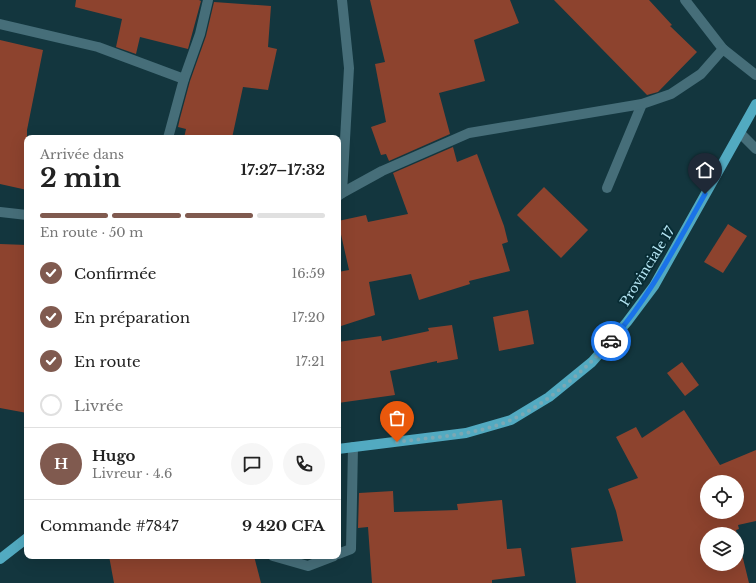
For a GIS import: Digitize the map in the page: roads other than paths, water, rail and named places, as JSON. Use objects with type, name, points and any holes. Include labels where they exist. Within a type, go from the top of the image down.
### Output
[{"type":"main road","name":"Provinciale 17","points":[[341,449],[466,433],[511,420],[549,397],[586,367],[627,322],[654,286],[756,104]]},
{"type":"main road","points":[[0,559],[24,540]]},
{"type":"street","points":[[169,135],[184,78],[200,34],[208,0]]},
{"type":"street","points":[[341,180],[349,68],[342,0]]},
{"type":"street","points":[[685,0],[723,49],[756,75]]},
{"type":"street","points":[[0,24],[98,47],[184,78]]},
{"type":"street","points":[[341,193],[382,171],[469,133],[642,104],[671,94],[701,74],[723,49]]},
{"type":"street","points":[[607,188],[642,104]]},
{"type":"street","points":[[740,133],[756,149]]},
{"type":"street","points":[[0,212],[24,215]]},
{"type":"street","points":[[341,553],[351,549],[353,448]]},
{"type":"street","points":[[284,559],[308,566],[326,559]]}]
